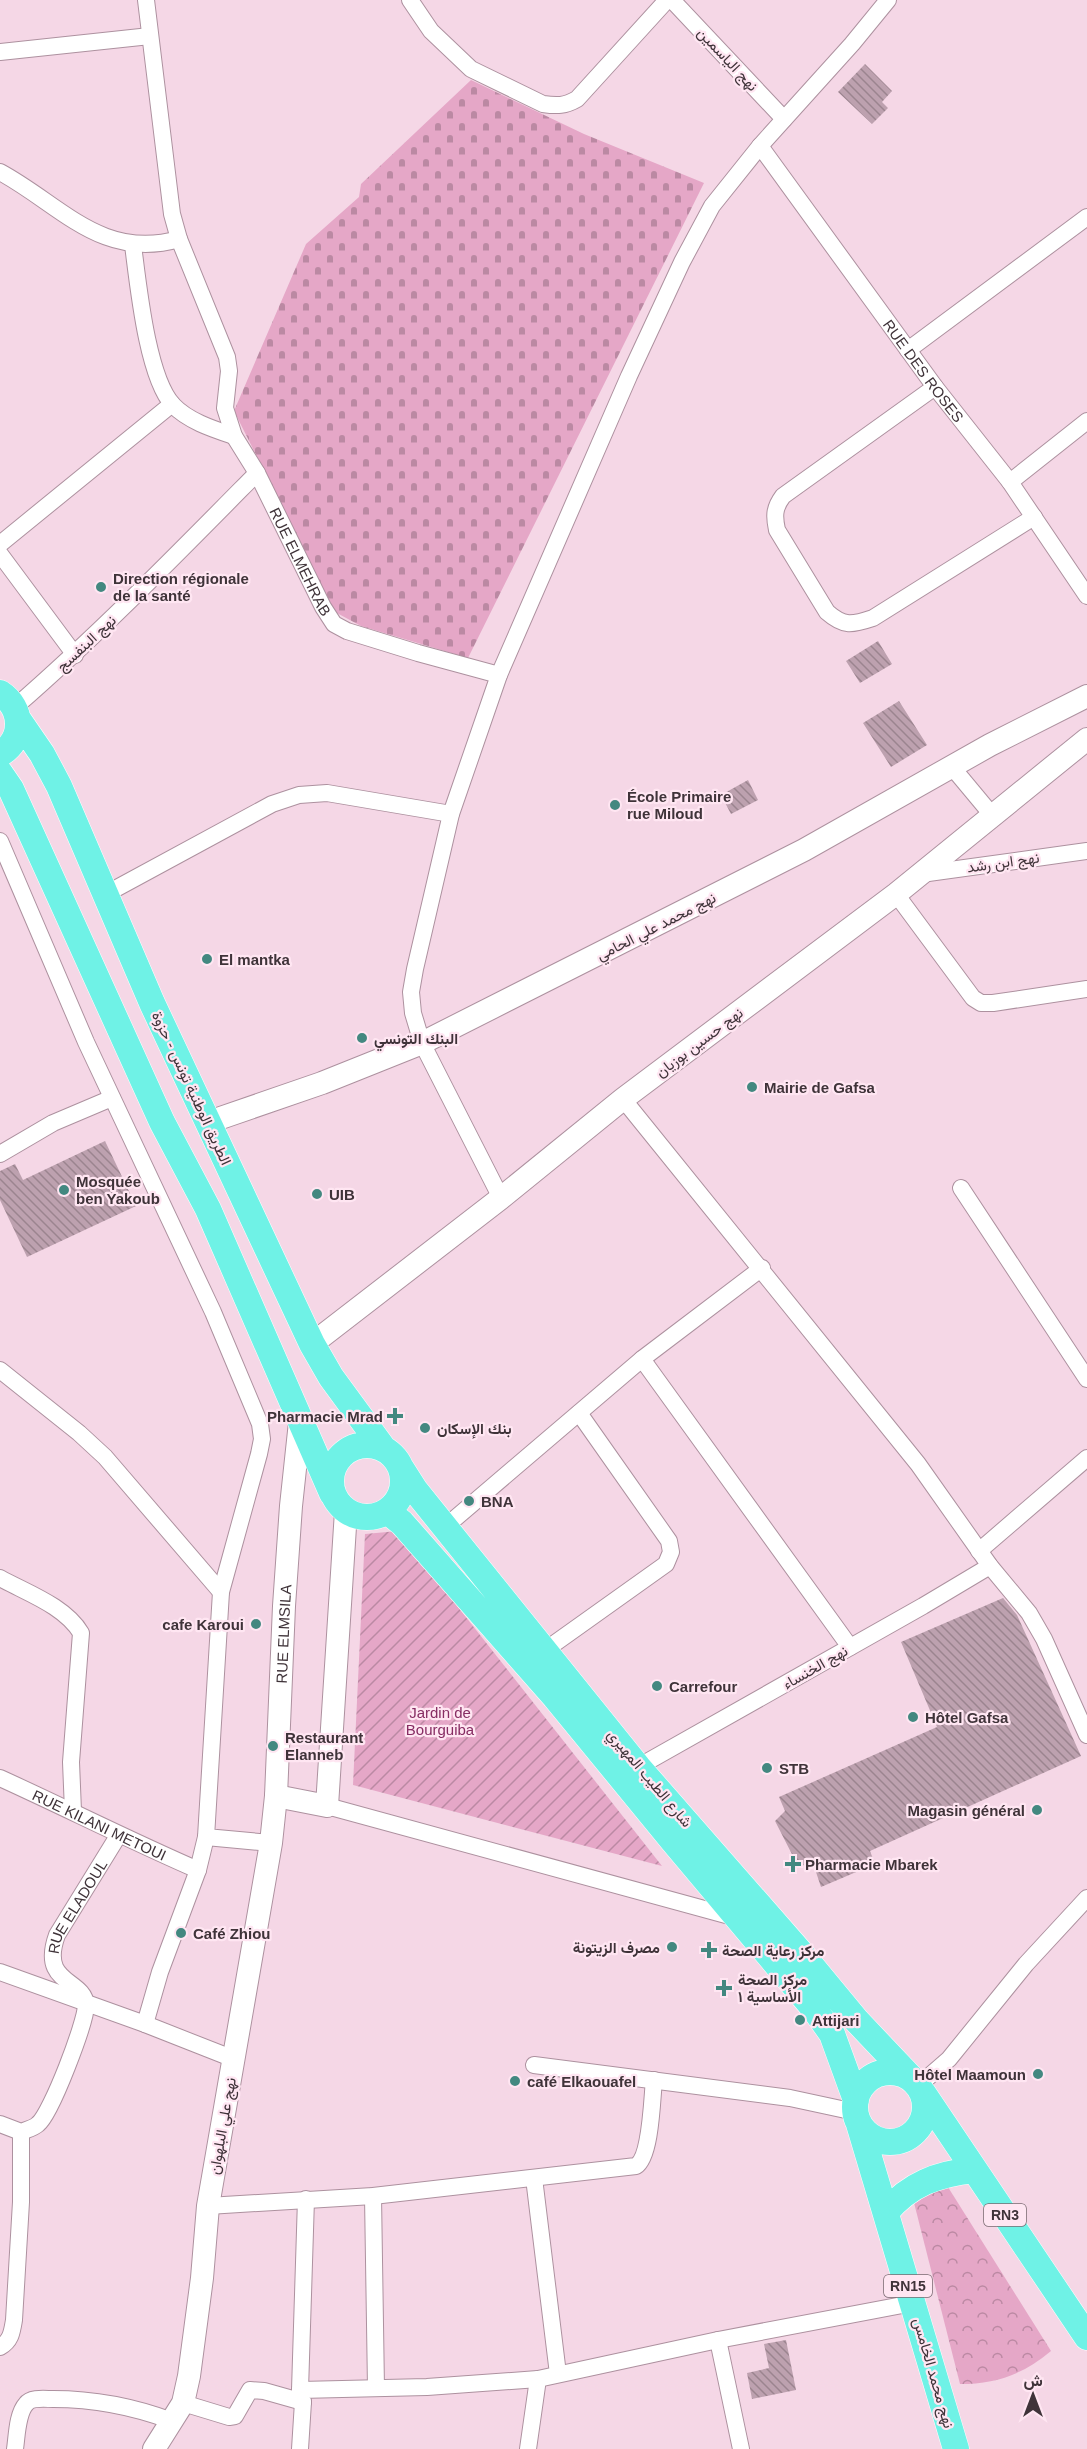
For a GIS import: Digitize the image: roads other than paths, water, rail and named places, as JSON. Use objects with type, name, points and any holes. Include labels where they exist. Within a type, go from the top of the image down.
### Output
[{"type":"main road","points":[[0,754],[14,741],[18,731],[11,706]]},
{"type":"main road","name":"الطريق الوطنية تونس - حزوة","points":[[11,706],[59,786],[152,1003],[312,1344],[331,1377],[382,1448]]},
{"type":"main road","points":[[0,772],[11,789],[162,1122],[208,1209],[300,1422],[339,1502],[362,1517],[371,1517],[387,1510],[394,1505],[401,1492],[403,1476],[401,1468],[390,1453],[382,1448],[362,1445],[342,1453],[331,1471],[339,1502]]},
{"type":"main road","name":"شارع الطيب المهيري","points":[[401,1468],[445,1527],[638,1767],[800,1952],[857,2021],[917,2086]]},
{"type":"main road","name":"شارع الطيب المهيري","points":[[387,1510],[402,1523],[555,1697],[673,1841],[740,1918],[832,2034],[857,2112]]},
{"type":"main road","points":[[888,2072],[900,2074],[917,2086],[925,2106],[924,2118],[910,2136],[899,2141],[888,2142],[876,2139],[867,2133],[857,2112],[860,2089],[867,2080],[888,2072]]},
{"type":"main road","name":"RN3","points":[[917,2086],[1087,2337]]},
{"type":"main road","name":"نهج محمد الخامس","points":[[857,2112],[956,2449]]},
{"type":"main road","points":[[886,2212],[901,2195],[923,2182],[952,2172],[974,2170]]},
{"type":"street","name":"RUE ELMEHRAB","points":[[146,0],[172,214],[179,239],[227,357],[229,371],[225,408],[234,436],[257,473],[323,608],[334,624],[373,639],[499,675]]},
{"type":"street","points":[[410,0],[431,31],[471,69],[543,104],[556,106],[567,105],[578,99],[670,0]]},
{"type":"street","name":"نهج الياسمين","points":[[670,0],[784,119]]},
{"type":"street","points":[[501,1198],[422,1043],[413,1013],[411,992],[415,969],[451,814],[499,675],[605,430],[682,262],[712,206],[760,146],[852,44],[888,0]]},
{"type":"street","points":[[0,52],[150,36]]},
{"type":"street","name":"RUE DES ROSES","points":[[760,146],[935,387],[1010,482],[1087,596]]},
{"type":"street","points":[[0,172],[97,234],[113,241],[151,245],[179,239]]},
{"type":"street","points":[[908,350],[1087,217]]},
{"type":"street","points":[[133,244],[145,330],[159,378],[172,404],[184,414],[210,428],[234,436]]},
{"type":"street","points":[[935,387],[783,496],[776,505],[774,518],[777,530],[827,612],[838,622],[855,624],[873,618],[1034,517]]},
{"type":"street","points":[[0,544],[172,404]]},
{"type":"street","points":[[1010,482],[1087,421]]},
{"type":"street","name":"نهج البنفسج","points":[[11,706],[75,655],[257,473]]},
{"type":"street","points":[[0,554],[75,655]]},
{"type":"street","name":"نهج محمد علي الحامي","points":[[209,1122],[322,1083],[422,1043],[804,850],[990,745],[1087,696]]},
{"type":"street","name":"نهج حسين بوزيان","points":[[312,1344],[501,1198],[623,1099],[896,894],[992,815],[1076,754],[1087,739]]},
{"type":"street","points":[[952,767],[992,815]]},
{"type":"street","points":[[104,895],[272,804],[299,795],[327,793],[451,814]]},
{"type":"street","points":[[0,841],[112,1098],[213,1312],[260,1424],[262,1439],[221,1592],[206,1837],[198,1870],[160,1972],[145,2024]]},
{"type":"street","name":"نهج ابن رشد","points":[[919,874],[1087,851]]},
{"type":"street","points":[[896,894],[973,998],[981,1003],[1087,989]]},
{"type":"street","points":[[0,1154],[53,1123],[112,1098]]},
{"type":"street","points":[[623,1099],[762,1268],[918,1464],[990,1566],[1029,1613],[1087,1735]]},
{"type":"street","points":[[961,1188],[1087,1379]]},
{"type":"street","points":[[445,1527],[642,1359],[762,1268]]},
{"type":"street","points":[[642,1359],[850,1647]]},
{"type":"street","points":[[0,1370],[79,1433],[105,1457],[221,1592]]},
{"type":"street","points":[[544,1651],[666,1564],[671,1552],[669,1541],[579,1413]]},
{"type":"street","name":"RUE ELMSILA","points":[[276,1796],[284,1606],[300,1422]]},
{"type":"street","points":[[980,1551],[1087,1458]]},
{"type":"street","points":[[327,1806],[339,1502]]},
{"type":"street","name":"نهج الخنساء","points":[[638,1767],[990,1566]]},
{"type":"street","points":[[0,1578],[74,1621],[81,1633],[71,1762],[74,1811]]},
{"type":"street","name":"RUE KILANI METOUI","points":[[0,1778],[74,1811],[118,1836],[198,1870]]},
{"type":"street","points":[[276,1796],[327,1806],[740,1918]]},
{"type":"street","name":"نهج علي البلهوان","points":[[154,2449],[177,2412],[189,2376],[202,2278],[208,2206],[271,1843],[276,1796]]},
{"type":"street","name":"RUE ELADOUL","points":[[86,2003],[81,1993],[56,1969],[53,1950],[57,1935],[118,1836]]},
{"type":"street","points":[[206,1837],[271,1843]]},
{"type":"street","points":[[917,2086],[949,2059],[1026,1964],[1087,1898]]},
{"type":"street","points":[[0,1972],[234,2059]]},
{"type":"street","points":[[0,2124],[21,2132],[39,2124],[50,2106],[69,2060],[86,2003]]},
{"type":"street","points":[[534,2065],[790,2098],[857,2112]]},
{"type":"street","points":[[208,2206],[373,2196],[622,2168],[641,2163],[646,2150],[654,2080]]},
{"type":"street","points":[[0,2347],[11,2337],[14,2320],[21,2202],[21,2132]]},
{"type":"street","points":[[534,2178],[558,2374]]},
{"type":"street","points":[[373,2196],[376,2388]]},
{"type":"street","points":[[300,2449],[306,2199]]},
{"type":"street","points":[[15,2449],[21,2415],[26,2404],[33,2399],[79,2399],[108,2402],[146,2411],[229,2418],[235,2416],[250,2390],[302,2396],[376,2388],[491,2384],[538,2379],[718,2340],[913,2303]]},
{"type":"street","points":[[718,2340],[741,2449]]},
{"type":"street","points":[[528,2449],[538,2379]]},
{"type":"place","name":"Direction régionale de la santé","points":[[101,587]]},
{"type":"place","name":"École Primaire rue Miloud","points":[[615,805]]},
{"type":"place","name":"El mantka","points":[[207,959]]},
{"type":"place","name":"البنك التونسي","points":[[362,1038]]},
{"type":"place","name":"Mairie de Gafsa","points":[[752,1087]]},
{"type":"place","name":"Mosquée ben Yakoub","points":[[64,1190]]},
{"type":"place","name":"UIB","points":[[317,1194]]},
{"type":"place","name":"Pharmacie Mrad","points":[[395,1416]]},
{"type":"place","name":"بنك الإسكان","points":[[425,1428]]},
{"type":"place","name":"BNA","points":[[469,1501]]},
{"type":"place","name":"cafe Karoui","points":[[256,1624]]},
{"type":"place","name":"Carrefour","points":[[657,1686]]},
{"type":"place","name":"Hôtel Gafsa","points":[[913,1717]]},
{"type":"place","name":"Restaurant Elanneb","points":[[273,1746]]},
{"type":"place","name":"STB","points":[[767,1768]]},
{"type":"place","name":"Magasin général","points":[[1037,1810]]},
{"type":"place","name":"Pharmacie Mbarek","points":[[793,1864]]},
{"type":"place","name":"Café Zhiou","points":[[181,1933]]},
{"type":"place","name":"مصرف الزيتونة","points":[[672,1947]]},
{"type":"place","name":"مركز رعاية الصحة","points":[[709,1950]]},
{"type":"place","name":"مركز الصحة الأساسية ١","points":[[724,1988]]},
{"type":"place","name":"Attijari","points":[[800,2020]]},
{"type":"place","name":"Hôtel Maamoun","points":[[1038,2074]]},
{"type":"place","name":"café Elkaouafel","points":[[515,2081]]},
{"type":"park label","name":"Jardin de Bourguiba","points":[[440,1720]]}]
